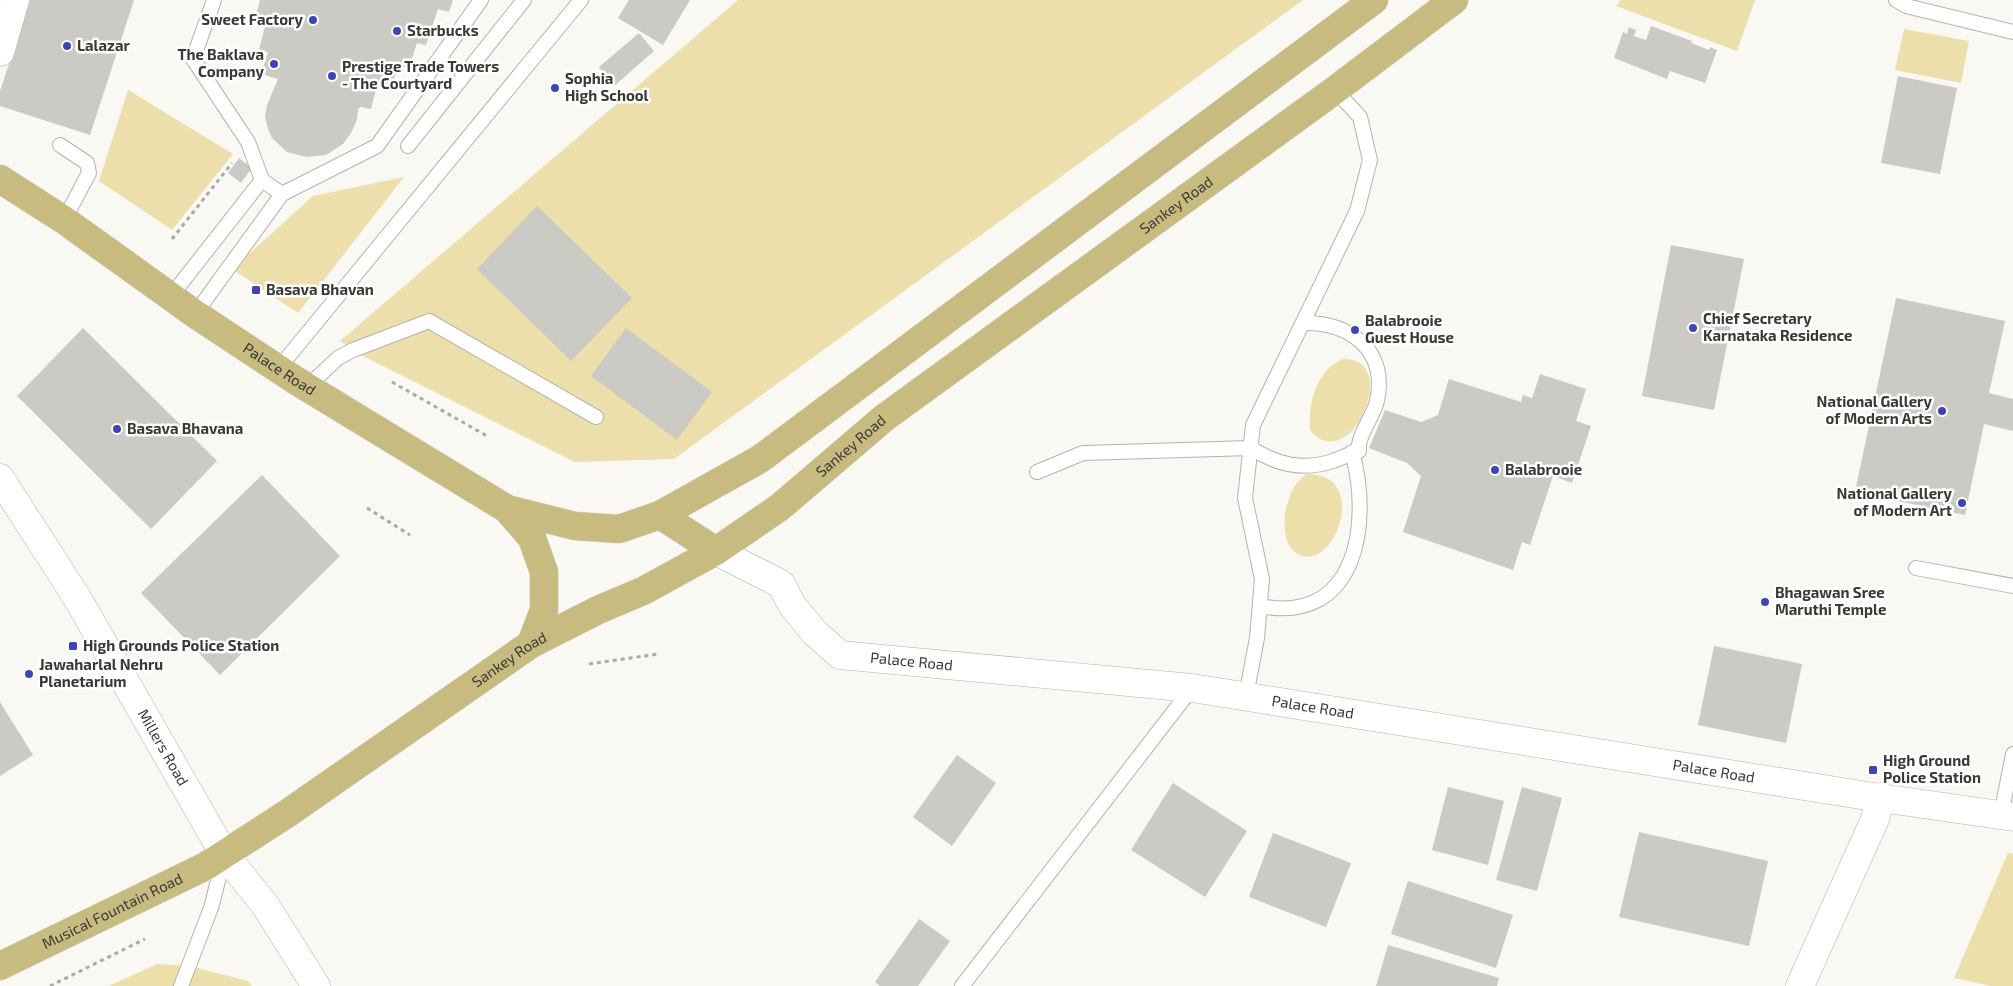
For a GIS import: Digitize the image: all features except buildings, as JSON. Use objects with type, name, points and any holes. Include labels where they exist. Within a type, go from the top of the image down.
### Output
[{"type":"main road","points":[[660,515],[760,458],[1374,0]]},
{"type":"main road","name":"Sankey Road","points":[[224,854],[531,644],[598,610],[643,591],[716,551],[780,507],[884,418],[1335,90],[1454,0]]},
{"type":"main road","name":"Palace Road","points":[[0,179],[64,220],[196,314],[306,388],[507,509],[575,526],[619,529],[660,515],[716,551]]},
{"type":"main road","points":[[507,509],[532,538],[544,572],[544,610],[531,644]]},
{"type":"main road","name":"Musical Fountain Road","points":[[0,966],[178,881],[224,854]]},
{"type":"street","points":[[0,52],[15,0]]},
{"type":"street","name":"Millers Road","points":[[0,478],[81,604],[224,854],[265,905],[292,951],[316,986]]},
{"type":"street","name":"Palace Road","points":[[716,551],[781,584],[792,605],[815,633],[840,655],[1192,688],[2007,816]]},
{"type":"street","points":[[1800,986],[1875,819],[1881,797]]},
{"type":"lane","points":[[214,0],[194,59],[248,142],[262,180],[282,194]]},
{"type":"lane","points":[[196,314],[222,274],[282,194],[378,146],[481,0]]},
{"type":"lane","points":[[408,146],[524,0]]},
{"type":"lane","points":[[278,368],[581,0]]},
{"type":"lane","points":[[1896,0],[1906,6],[2013,32]]},
{"type":"lane","points":[[1246,696],[1257,638],[1262,579],[1244,498],[1253,425],[1357,211],[1370,160],[1360,117],[1335,90]]},
{"type":"lane","points":[[60,145],[88,163],[89,167],[89,172],[64,220]]},
{"type":"lane","points":[[171,296],[262,180]]},
{"type":"lane","points":[[306,388],[346,354],[429,321],[596,417]]},
{"type":"lane","points":[[1037,472],[1084,454],[1251,448],[1277,462],[1306,467],[1325,464],[1352,452],[1359,451],[1358,443],[1377,402],[1378,383],[1370,351],[1360,340],[1340,329],[1318,322],[1303,323]]},
{"type":"lane","points":[[1260,606],[1292,609],[1307,606],[1322,599],[1335,588],[1345,575],[1353,554],[1360,509],[1358,471],[1352,452]]},
{"type":"lane","points":[[1916,568],[2013,586]]},
{"type":"lane","points":[[962,986],[1192,688]]},
{"type":"lane","points":[[2007,816],[2013,754]]},
{"type":"lane","points":[[180,986],[211,908],[224,854]]},
{"type":"path","points":[[172,240],[248,142]]},
{"type":"path","points":[[392,382],[487,436]]},
{"type":"path","points":[[367,508],[410,535]]},
{"type":"path","points":[[588,664],[658,654]]},
{"type":"path","points":[[50,986],[145,938]]},
{"type":"shaded area","points":[[738,0],[1303,0],[674,459],[575,462],[359,354],[340,341]]},
{"type":"shaded area","points":[[1621,0],[1755,0],[1737,51],[1616,6]]},
{"type":"shaded area","points":[[1904,29],[1969,41],[1961,83],[1895,70]]},
{"type":"shaded area","points":[[128,90],[233,154],[172,230],[99,181]]},
{"type":"shaded area","points":[[404,177],[298,313],[232,269],[313,196]]},
{"type":"shaded area","points":[[1343,359],[1360,363],[1369,376],[1369,394],[1364,412],[1354,429],[1340,439],[1325,441],[1310,430],[1312,399],[1320,379],[1326,371]]},
{"type":"shaded area","points":[[1307,474],[1327,478],[1338,490],[1342,506],[1340,524],[1332,540],[1321,552],[1309,557],[1295,552],[1289,545],[1285,535],[1284,523],[1293,489]]},
{"type":"shaded area","points":[[2008,853],[2013,854],[2013,986],[1991,986],[1954,978]]},
{"type":"shaded area","points":[[157,964],[189,966],[248,981],[252,986],[109,986]]},
{"type":"place","name":"Sweet Factory","points":[[313,20]]},
{"type":"place","name":"Starbucks","points":[[397,31]]},
{"type":"place","name":"Lalazar","points":[[67,46]]},
{"type":"place","name":"The Baklava Company","points":[[274,64]]},
{"type":"place","name":"Prestige Trade Towers - The Courtyard","points":[[332,76]]},
{"type":"place","name":"Sophia High School","points":[[555,88]]},
{"type":"place","name":"Basava Bhavan","points":[[256,290]]},
{"type":"place","name":"Chief Secretary Karnataka Residence","points":[[1693,328]]},
{"type":"place","name":"Balabrooie Guest House","points":[[1355,330]]},
{"type":"place","name":"National Gallery of Modern Arts","points":[[1942,411]]},
{"type":"place","name":"Basava Bhavana","points":[[117,429]]},
{"type":"place","name":"Balabrooie","points":[[1495,470]]},
{"type":"place","name":"National Gallery of Modern Art","points":[[1962,503]]},
{"type":"place","name":"Bhagawan Sree Maruthi Temple","points":[[1765,602]]},
{"type":"place","name":"High Grounds Police Station","points":[[73,646]]},
{"type":"place","name":"Jawaharlal Nehru Planetarium","points":[[29,674]]},
{"type":"place","name":"High Ground Police Station","points":[[1873,770]]}]
